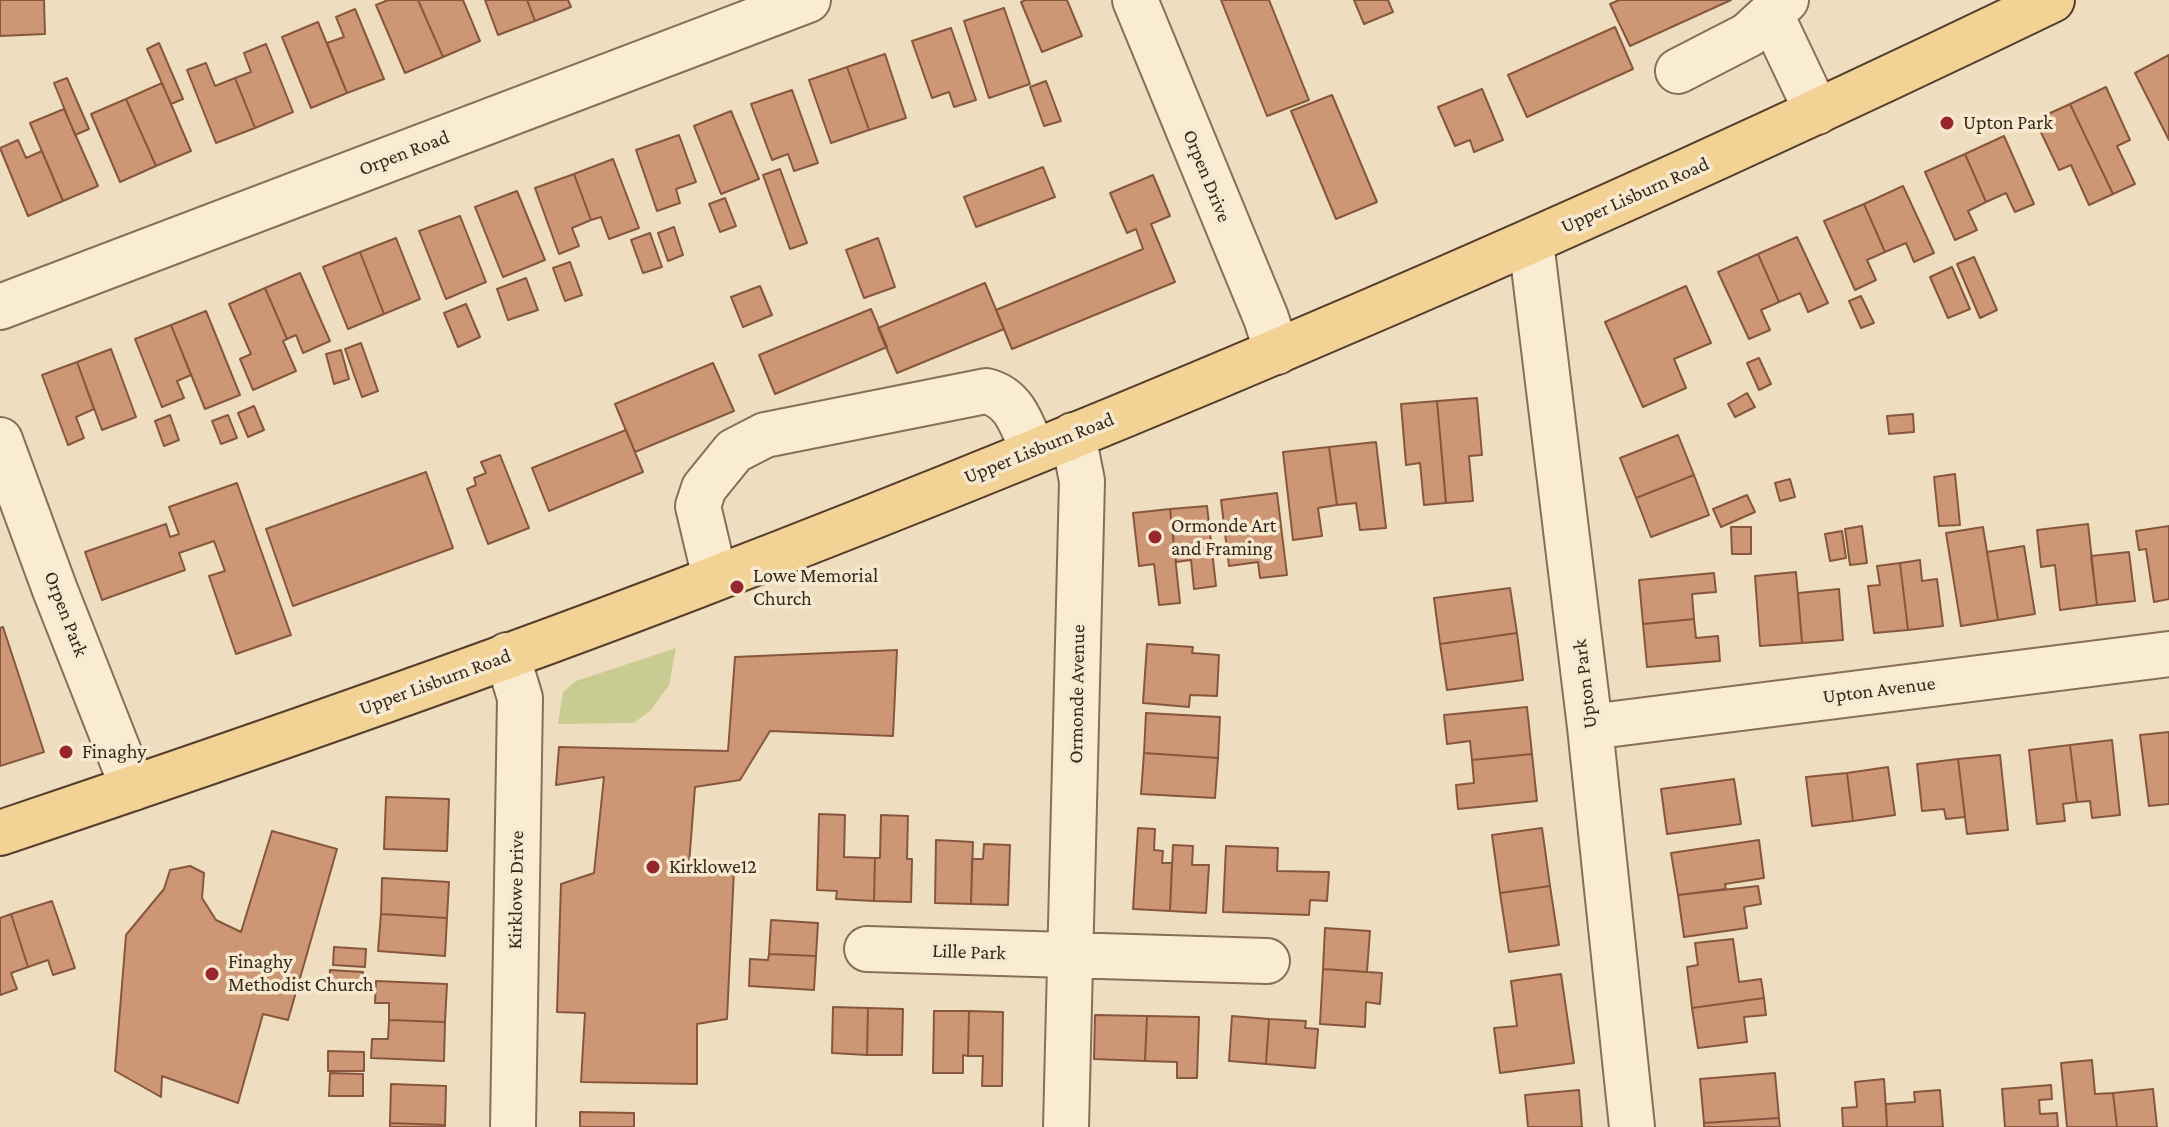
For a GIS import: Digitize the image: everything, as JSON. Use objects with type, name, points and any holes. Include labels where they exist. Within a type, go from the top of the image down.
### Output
[{"type":"main road","name":"Upper Lisburn Road","points":[[0,833],[319,724],[715,578],[1073,435],[1277,352],[1531,242],[1817,112],[2052,0]]},
{"type":"street","name":"Orpen Road","points":[[0,307],[808,0]]},
{"type":"street","name":"Orpen Drive","points":[[1135,0],[1266,318],[1277,352]]},
{"type":"street","points":[[1678,71],[1748,35],[1778,7],[1817,112]]},
{"type":"street","name":"Upton Park","points":[[1531,242],[1590,727],[1632,1127]]},
{"type":"street","points":[[715,578],[698,506],[704,488],[734,451],[765,435],[986,391],[1000,394],[1015,409],[1033,451]]},
{"type":"street","name":"Ormonde Avenue","points":[[1071,955],[1082,481],[1073,435]]},
{"type":"street","name":"Orpen Park","points":[[0,440],[133,788]]},
{"type":"street","name":"Upton Avenue","points":[[1590,727],[2169,654]]},
{"type":"street","name":"Kirklowe Drive","points":[[507,655],[520,698],[513,1127]]},
{"type":"street","name":"Lille Park","points":[[867,949],[1267,961]]},
{"type":"street","points":[[1066,1127],[1071,955]]},
{"type":"green space","points":[[676,648],[669,685],[651,710],[634,723],[558,724],[563,692],[576,681]]},
{"type":"building","points":[[0,0],[44,0],[45,34],[0,36]]},
{"type":"building","points":[[388,0],[418,0],[443,57],[405,73],[376,5]]},
{"type":"building","points":[[418,0],[463,0],[480,41],[443,57]]},
{"type":"building","points":[[485,0],[527,0],[535,21],[498,35]]},
{"type":"building","points":[[527,0],[568,0],[571,7],[535,21]]},
{"type":"building","points":[[1067,0],[1082,36],[1042,52],[1021,2]]},
{"type":"building","points":[[1221,0],[1269,0],[1309,100],[1267,116]]},
{"type":"building","points":[[1354,0],[1388,0],[1393,12],[1364,24]]},
{"type":"building","points":[[1619,0],[1731,0],[1630,46],[1610,4]]},
{"type":"building","points":[[1004,8],[1030,84],[989,98],[964,21]]},
{"type":"building","points":[[355,9],[384,79],[347,93],[327,43],[344,37],[336,17]]},
{"type":"building","points":[[318,22],[347,93],[311,108],[282,37]]},
{"type":"building","points":[[1615,27],[1633,69],[1527,117],[1508,75]]},
{"type":"building","points":[[951,28],[976,100],[954,107],[949,92],[932,98],[912,41]]},
{"type":"building","points":[[159,43],[183,99],[171,104],[147,49]]},
{"type":"building","points":[[266,44],[293,112],[255,128],[235,78],[251,72],[244,53]]},
{"type":"building","points":[[885,54],[906,118],[869,130],[847,67]]},
{"type":"building","points":[[2169,55],[2169,140],[2135,73]]},
{"type":"building","points":[[206,63],[215,86],[235,78],[255,128],[216,143],[187,70]]},
{"type":"building","points":[[847,67],[869,130],[831,143],[809,80]]},
{"type":"building","points":[[67,78],[89,129],[75,135],[54,83]]},
{"type":"building","points":[[1046,81],[1061,121],[1044,126],[1030,87]]},
{"type":"building","points":[[162,83],[191,151],[156,166],[126,99]]},
{"type":"building","points":[[2106,87],[2130,140],[2117,146],[2135,184],[2113,194],[2070,104]]},
{"type":"building","points":[[1482,89],[1503,140],[1474,152],[1470,140],[1455,146],[1438,107]]},
{"type":"building","points":[[792,90],[818,163],[794,171],[788,154],[772,160],[751,104]]},
{"type":"building","points":[[1332,95],[1377,202],[1336,219],[1291,111]]},
{"type":"building","points":[[126,99],[156,166],[120,182],[91,114]]},
{"type":"building","points":[[2070,104],[2113,194],[2089,205],[2071,165],[2059,170],[2035,120]]},
{"type":"building","points":[[64,109],[98,186],[63,201],[30,123]]},
{"type":"building","points":[[731,111],[759,179],[721,194],[694,126]]},
{"type":"building","points":[[679,135],[696,182],[676,189],[680,203],[657,211],[636,150]]},
{"type":"building","points":[[2004,136],[2034,204],[2015,212],[2006,193],[1986,202],[1965,154]]},
{"type":"building","points":[[18,140],[26,158],[42,151],[63,201],[28,216],[0,148]]},
{"type":"building","points":[[1965,154],[1986,202],[1968,211],[1977,230],[1955,240],[1925,172]]},
{"type":"building","points":[[613,159],[639,228],[609,239],[601,217],[591,220],[574,174]]},
{"type":"building","points":[[1043,167],[1055,197],[976,227],[964,197]]},
{"type":"building","points":[[780,169],[807,243],[790,249],[763,175]]},
{"type":"building","points":[[574,174],[591,220],[572,228],[579,246],[559,254],[535,188]]},
{"type":"building","points":[[1153,175],[1170,216],[1151,224],[1175,282],[1012,349],[996,310],[1143,249],[1136,229],[1127,233],[1110,193]]},
{"type":"building","points":[[1903,186],[1934,253],[1914,262],[1906,243],[1885,252],[1864,204]]},
{"type":"building","points":[[517,191],[545,260],[503,277],[475,207]]},
{"type":"building","points":[[725,198],[736,226],[720,232],[709,204]]},
{"type":"building","points":[[1864,204],[1885,252],[1867,260],[1876,280],[1855,290],[1824,221]]},
{"type":"building","points":[[460,216],[486,282],[446,299],[419,231]]},
{"type":"building","points":[[674,227],[683,255],[668,261],[658,233]]},
{"type":"building","points":[[650,233],[662,267],[643,273],[631,240]]},
{"type":"building","points":[[1797,237],[1828,303],[1808,312],[1800,293],[1779,302],[1758,254]]},
{"type":"building","points":[[396,238],[420,299],[384,314],[360,252]]},
{"type":"building","points":[[878,238],[895,287],[864,298],[846,250]]},
{"type":"building","points":[[360,252],[384,314],[348,329],[323,267]]},
{"type":"building","points":[[1758,254],[1779,302],[1761,310],[1770,330],[1749,339],[1718,272]]},
{"type":"building","points":[[1974,257],[1997,310],[1980,318],[1957,264]]},
{"type":"building","points":[[570,262],[582,295],[565,301],[553,268]]},
{"type":"building","points":[[1952,267],[1970,309],[1948,318],[1930,277]]},
{"type":"building","points":[[300,273],[330,341],[303,353],[296,335],[287,339],[265,288]]},
{"type":"building","points":[[526,278],[538,310],[508,320],[497,289]]},
{"type":"building","points":[[985,283],[1004,329],[897,373],[878,328]]},
{"type":"building","points":[[760,286],[772,315],[743,327],[731,297]]},
{"type":"building","points":[[1686,286],[1711,343],[1674,359],[1686,388],[1643,407],[1605,322]]},
{"type":"building","points":[[265,288],[287,339],[283,341],[296,371],[253,390],[240,359],[251,354],[229,304]]},
{"type":"building","points":[[1861,296],[1874,323],[1861,328],[1849,301]]},
{"type":"building","points":[[466,304],[480,337],[458,347],[444,313]]},
{"type":"building","points":[[871,309],[887,347],[775,394],[759,355]]},
{"type":"building","points":[[206,311],[240,395],[205,409],[171,325]]},
{"type":"building","points":[[171,325],[191,375],[177,381],[184,398],[162,407],[135,339]]},
{"type":"building","points":[[361,343],[378,391],[362,397],[345,349]]},
{"type":"building","points":[[111,349],[136,417],[102,430],[77,362]]},
{"type":"building","points":[[341,350],[349,379],[334,384],[326,354]]},
{"type":"building","points":[[1759,358],[1771,384],[1759,390],[1747,363]]},
{"type":"building","points":[[77,362],[94,409],[76,417],[84,438],[68,445],[42,375]]},
{"type":"building","points":[[713,363],[734,411],[635,452],[615,404]]},
{"type":"building","points":[[1747,393],[1755,407],[1735,417],[1728,404]]},
{"type":"building","points":[[1477,398],[1482,455],[1469,456],[1473,501],[1446,503],[1437,401]]},
{"type":"building","points":[[1437,401],[1446,503],[1424,505],[1420,463],[1406,465],[1401,404]]},
{"type":"building","points":[[254,406],[264,430],[248,437],[238,413]]},
{"type":"building","points":[[1913,414],[1914,432],[1889,434],[1887,416]]},
{"type":"building","points":[[170,415],[179,440],[164,446],[155,421]]},
{"type":"building","points":[[228,415],[237,438],[221,444],[212,421]]},
{"type":"building","points":[[626,430],[643,472],[549,511],[532,468]]},
{"type":"building","points":[[1678,435],[1694,475],[1636,498],[1620,458]]},
{"type":"building","points":[[1376,442],[1386,528],[1360,530],[1356,503],[1337,505],[1329,447]]},
{"type":"building","points":[[1329,447],[1337,505],[1318,508],[1322,536],[1293,540],[1283,452]]},
{"type":"building","points":[[500,455],[529,528],[488,544],[467,489],[476,485],[474,478],[486,473],[481,462]]},
{"type":"building","points":[[426,472],[453,548],[293,606],[266,529]]},
{"type":"building","points":[[1955,474],[1960,525],[1939,526],[1934,477]]},
{"type":"building","points":[[1694,475],[1709,515],[1651,537],[1636,498]]},
{"type":"building","points":[[1790,479],[1795,497],[1780,501],[1775,483]]},
{"type":"building","points":[[237,483],[291,635],[236,654],[209,576],[225,571],[214,541],[179,553],[185,570],[102,600],[85,552],[166,524],[170,537],[179,534],[169,507]]},
{"type":"building","points":[[1277,493],[1287,575],[1260,578],[1258,562],[1229,566],[1221,500]]},
{"type":"building","points":[[1747,495],[1755,512],[1721,527],[1713,509]]},
{"type":"building","points":[[1207,506],[1216,586],[1194,589],[1191,560],[1176,562],[1170,509]]},
{"type":"building","name":"Ormonde Art and Framing","points":[[1170,509],[1180,603],[1159,605],[1154,564],[1139,566],[1133,513]]},
{"type":"building","points":[[2088,524],[2097,605],[2060,610],[2055,565],[2041,567],[2037,530]]},
{"type":"building","points":[[1862,526],[1867,563],[1850,565],[1845,529]]},
{"type":"building","points":[[2169,526],[2169,599],[2154,602],[2146,549],[2139,550],[2136,531]]},
{"type":"building","points":[[1731,527],[1751,527],[1751,554],[1732,554]]},
{"type":"building","points":[[1983,527],[1998,620],[1961,626],[1946,533]]},
{"type":"building","points":[[1842,531],[1846,558],[1830,561],[1825,534]]},
{"type":"building","points":[[2024,546],[2035,614],[1998,620],[1987,552]]},
{"type":"building","points":[[2129,552],[2135,601],[2097,605],[2091,556]]},
{"type":"building","points":[[1920,560],[1922,581],[1937,579],[1943,626],[1908,630],[1900,563]]},
{"type":"building","points":[[1900,563],[1908,630],[1874,633],[1868,586],[1880,585],[1877,566]]},
{"type":"building","points":[[1796,572],[1802,643],[1760,646],[1755,576]]},
{"type":"building","points":[[1714,573],[1716,592],[1692,594],[1694,619],[1643,624],[1639,580]]},
{"type":"building","points":[[1510,588],[1517,633],[1440,644],[1434,598]]},
{"type":"building","points":[[1839,589],[1843,640],[1802,643],[1798,593]]},
{"type":"building","points":[[1694,619],[1696,638],[1718,636],[1720,661],[1647,667],[1643,624]]},
{"type":"building","points":[[3,627],[44,752],[0,766],[0,628]]},
{"type":"building","points":[[1517,633],[1523,680],[1447,690],[1440,644]]},
{"type":"building","points":[[1147,644],[1193,647],[1192,653],[1219,655],[1217,696],[1190,695],[1189,707],[1143,703]]},
{"type":"building","name":"Kirklowe12","points":[[897,650],[893,736],[770,731],[740,780],[695,787],[689,864],[734,870],[727,1019],[697,1024],[697,1084],[581,1082],[585,1013],[557,1012],[561,884],[594,873],[604,777],[556,785],[559,747],[728,751],[735,657]]},
{"type":"building","points":[[1527,707],[1532,754],[1472,760],[1470,741],[1447,744],[1444,715]]},
{"type":"building","points":[[1146,713],[1220,717],[1218,758],[1144,753]]},
{"type":"building","points":[[2169,732],[2169,804],[2149,806],[2140,735]]},
{"type":"building","points":[[2112,740],[2120,815],[2092,818],[2090,801],[2077,802],[2070,745]]},
{"type":"building","points":[[2070,745],[2077,802],[2063,804],[2065,821],[2037,824],[2029,750]]},
{"type":"building","points":[[1144,753],[1218,758],[1215,798],[1141,794]]},
{"type":"building","points":[[1532,754],[1537,801],[1458,809],[1456,785],[1474,783],[1472,760]]},
{"type":"building","points":[[2000,755],[2008,830],[1967,834],[1958,759]]},
{"type":"building","points":[[1958,759],[1965,817],[1946,819],[1944,809],[1922,811],[1917,764]]},
{"type":"building","points":[[1888,767],[1895,815],[1853,821],[1847,773]]},
{"type":"building","points":[[1847,773],[1853,821],[1812,826],[1806,777]]},
{"type":"building","points":[[1734,779],[1741,824],[1667,834],[1661,789]]},
{"type":"building","points":[[386,797],[449,799],[447,851],[384,849]]},
{"type":"building","points":[[819,814],[845,815],[844,857],[875,858],[874,901],[836,899],[837,891],[817,890]]},
{"type":"building","points":[[881,815],[908,816],[907,859],[912,859],[911,902],[874,901],[875,858],[880,858]]},
{"type":"building","points":[[1138,828],[1155,829],[1154,850],[1163,851],[1162,863],[1172,863],[1170,911],[1133,909]]},
{"type":"building","points":[[1542,828],[1550,886],[1500,893],[1492,835]]},
{"type":"building","name":"Finaghy Methodist Church","points":[[272,831],[337,849],[288,1020],[263,1014],[238,1103],[162,1076],[161,1097],[115,1071],[126,935],[164,889],[170,870],[190,866],[204,873],[202,898],[216,920],[241,932]]},
{"type":"building","points":[[936,840],[973,842],[971,904],[935,903]]},
{"type":"building","points":[[1759,840],[1764,878],[1725,884],[1726,889],[1678,895],[1671,853]]},
{"type":"building","points":[[984,844],[1010,845],[1008,905],[971,904],[972,859],[983,859]]},
{"type":"building","points":[[1173,845],[1193,846],[1192,865],[1209,865],[1206,913],[1170,911]]},
{"type":"building","points":[[1226,846],[1278,848],[1277,871],[1329,872],[1327,901],[1310,900],[1309,915],[1223,912]]},
{"type":"building","points":[[382,878],[449,882],[447,918],[381,914]]},
{"type":"building","points":[[1550,886],[1559,945],[1509,952],[1500,893]]},
{"type":"building","points":[[1758,886],[1761,904],[1744,907],[1747,928],[1684,937],[1678,895]]},
{"type":"building","points":[[52,901],[75,968],[53,975],[48,960],[28,967],[11,914]]},
{"type":"building","points":[[11,914],[28,967],[11,973],[17,989],[0,995],[0,918]]},
{"type":"building","points":[[381,914],[447,918],[445,956],[378,951]]},
{"type":"building","points":[[771,920],[818,923],[816,956],[769,954]]},
{"type":"building","points":[[1325,928],[1370,931],[1367,972],[1323,969]]},
{"type":"building","points":[[1733,939],[1739,982],[1761,979],[1764,998],[1692,1008],[1687,967],[1698,965],[1695,943]]},
{"type":"building","points":[[334,947],[366,949],[365,967],[333,965]]},
{"type":"building","points":[[769,954],[816,956],[814,990],[749,986],[750,959],[768,960]]},
{"type":"building","points":[[1323,969],[1382,973],[1380,1004],[1366,1002],[1365,1027],[1320,1024]]},
{"type":"building","points":[[330,970],[363,972],[362,991],[329,989]]},
{"type":"building","points":[[1561,974],[1574,1063],[1500,1073],[1494,1028],[1517,1026],[1511,981]]},
{"type":"building","points":[[376,981],[447,984],[445,1022],[389,1020],[389,1003],[375,1003]]},
{"type":"building","points":[[1764,998],[1766,1015],[1744,1017],[1747,1042],[1698,1048],[1692,1008]]},
{"type":"building","points":[[833,1007],[868,1008],[867,1055],[832,1053]]},
{"type":"building","points":[[868,1008],[903,1009],[902,1055],[867,1055]]},
{"type":"building","points":[[934,1011],[969,1011],[968,1056],[963,1055],[963,1073],[933,1073]]},
{"type":"building","points":[[969,1011],[1003,1012],[1002,1086],[982,1086],[983,1056],[968,1056]]},
{"type":"building","points":[[1095,1015],[1147,1016],[1145,1061],[1094,1059]]},
{"type":"building","points":[[1147,1016],[1199,1017],[1197,1078],[1177,1078],[1177,1062],[1145,1061]]},
{"type":"building","points":[[1232,1016],[1269,1019],[1266,1064],[1229,1061]]},
{"type":"building","points":[[1269,1019],[1306,1021],[1305,1028],[1318,1029],[1315,1068],[1266,1064]]},
{"type":"building","points":[[389,1020],[445,1022],[444,1061],[371,1058],[372,1039],[388,1039]]},
{"type":"building","points":[[328,1051],[364,1052],[364,1071],[328,1071]]},
{"type":"building","points":[[2092,1060],[2095,1094],[2113,1093],[2117,1127],[2067,1127],[2061,1063]]},
{"type":"building","points":[[330,1073],[363,1074],[363,1096],[329,1096]]},
{"type":"building","points":[[1775,1073],[1779,1118],[1704,1123],[1700,1079]]},
{"type":"building","points":[[1884,1079],[1887,1127],[1843,1127],[1842,1108],[1857,1107],[1855,1082]]},
{"type":"building","points":[[391,1084],[446,1086],[445,1125],[390,1123]]},
{"type":"building","points":[[2051,1085],[2052,1099],[2039,1100],[2040,1114],[2057,1113],[2058,1127],[2005,1127],[2002,1089]]},
{"type":"building","points":[[2153,1089],[2157,1127],[2117,1127],[2113,1093]]},
{"type":"building","points":[[1579,1090],[1582,1127],[1528,1127],[1525,1095]]},
{"type":"building","points":[[1940,1090],[1943,1127],[1887,1127],[1886,1104],[1915,1102],[1914,1092]]},
{"type":"building","points":[[580,1112],[634,1113],[634,1127],[580,1127]]},
{"type":"building","points":[[1779,1118],[1780,1127],[1704,1127],[1704,1123]]},
{"type":"building","points":[[390,1123],[445,1125],[445,1127],[390,1127]]},
{"type":"place","name":"Upton Park","points":[[1947,123]]},
{"type":"place","name":"Ormonde Art and Framing","points":[[1155,537]]},
{"type":"place","name":"Lowe Memorial Church","points":[[737,587]]},
{"type":"place","name":"Finaghy","points":[[66,752]]},
{"type":"place","name":"Kirklowe12","points":[[653,867]]},
{"type":"place","name":"Finaghy Methodist Church","points":[[212,974]]}]
